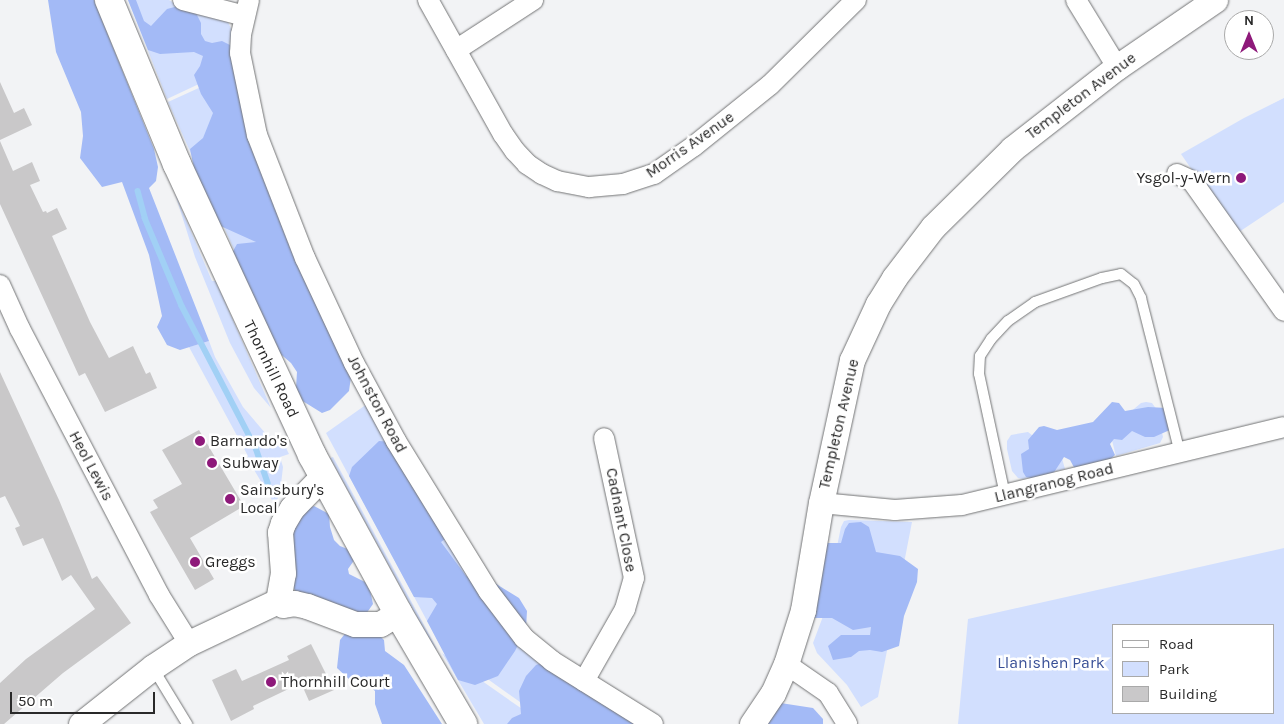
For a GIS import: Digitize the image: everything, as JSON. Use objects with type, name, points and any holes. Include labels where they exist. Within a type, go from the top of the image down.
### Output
[{"type":"main road","name":"Thornhill Road","points":[[109,0],[176,164],[323,476],[398,613],[463,724]]},
{"type":"street","points":[[183,0],[247,8]]},
{"type":"street","name":"Morris Avenue","points":[[428,0],[503,134],[527,164],[557,181],[588,187],[605,187],[631,182],[654,174],[694,146],[770,85],[856,0]]},
{"type":"street","points":[[456,50],[532,0]]},
{"type":"street","points":[[1076,0],[1117,67]]},
{"type":"street","name":"Templeton Avenue","points":[[752,724],[773,693],[786,664],[806,597],[821,503],[852,360],[878,304],[894,278],[933,227],[982,176],[1034,131],[1117,67],[1216,0]]},
{"type":"street","name":"Johnston Road","points":[[247,8],[240,53],[257,135],[305,258],[354,363],[396,440],[494,600],[524,638],[539,652],[653,724]]},
{"type":"street","points":[[1177,174],[1192,181],[1284,311]]},
{"type":"street","name":"Heol Lewis","points":[[0,285],[25,338],[159,595],[189,643]]},
{"type":"street","name":"Llangranog Road","points":[[821,503],[870,508],[917,509],[962,504],[1005,496],[1284,427]]},
{"type":"street","name":"Cadnant Close","points":[[584,681],[625,609],[634,578],[604,438]]},
{"type":"street","points":[[278,601],[283,573],[280,532],[283,523],[292,508],[323,476]]},
{"type":"street","points":[[81,724],[153,667],[189,643],[278,601]]},
{"type":"street","points":[[278,601],[283,605],[294,603],[307,606],[355,624],[364,625],[380,624],[398,613]]},
{"type":"street","points":[[786,664],[828,693],[847,724]]},
{"type":"lane","points":[[1005,496],[979,374],[980,356],[991,339],[1008,321],[1035,302],[1102,278],[1120,274],[1134,284],[1141,298],[1180,452]]},
{"type":"lane","points":[[153,667],[187,724]]},
{"type":"green space","points":[[128,0],[169,0],[185,9],[228,22],[233,33],[235,67],[167,99]]},
{"type":"green space","points":[[236,71],[287,232],[235,252],[168,102]]},
{"type":"green space","name":"Ysgol-y-Wern","points":[[1284,98],[1284,202],[1236,234],[1181,154],[1244,118]]},
{"type":"green space","points":[[175,194],[212,281],[216,281],[271,408],[254,388],[230,343],[195,257]]},
{"type":"green space","points":[[209,341],[215,357],[243,407],[266,434],[284,442],[289,454],[280,457],[283,467],[280,493],[275,505],[247,458],[248,456],[189,347]]},
{"type":"green space","points":[[1141,403],[1152,403],[1157,410],[1163,437],[1160,443],[1116,456],[1107,421],[1128,414]]},
{"type":"green space","points":[[367,404],[500,621],[640,724],[520,702],[440,645],[326,433]]},
{"type":"green space","points":[[1028,432],[1037,439],[1055,434],[1065,469],[1023,479],[1018,478],[1012,471],[1007,441],[1011,435]]},
{"type":"green space","points":[[333,457],[437,649],[435,650],[330,458]]},
{"type":"green space","points":[[844,521],[912,522],[878,697],[861,707],[847,685],[817,653],[813,643],[822,619],[841,527]]},
{"type":"green space","name":"Llanishen Park","points":[[1284,548],[1284,724],[958,724],[968,619]]},
{"type":"green space","points":[[442,653],[512,702],[544,724],[484,724]]},
{"type":"shaded area","points":[[48,0],[94,0],[154,149],[158,167],[156,181],[149,188],[209,341],[180,350],[167,345],[157,327],[162,316],[149,255],[122,182],[102,187],[80,158],[83,136],[81,112],[56,52]]},
{"type":"shaded area","points":[[128,0],[136,0],[144,21],[151,26],[167,9],[186,4],[193,7],[201,23],[201,34],[205,41],[212,43],[222,41],[230,45],[236,54],[257,106],[352,370],[349,391],[330,410],[322,413],[301,400],[296,388],[297,372],[291,363],[277,351],[228,260],[237,244],[256,242],[216,224],[196,178],[190,149],[203,138],[213,113],[201,94],[194,75],[200,66],[203,56],[194,52],[160,54],[148,50]]},
{"type":"shaded area","points":[[1112,402],[1119,403],[1125,411],[1148,407],[1167,408],[1172,429],[1154,437],[1145,437],[1132,431],[1122,440],[1114,439],[1110,444],[1115,455],[1104,465],[1076,471],[1070,460],[1064,457],[1051,477],[1040,480],[1026,477],[1023,472],[1021,454],[1029,449],[1028,440],[1039,427],[1044,426],[1057,430],[1093,422]]},
{"type":"shaded area","points":[[379,441],[392,442],[455,532],[441,542],[466,576],[493,582],[519,598],[527,611],[526,628],[515,651],[498,676],[475,685],[458,680],[427,621],[437,604],[432,598],[414,597],[349,476],[352,467]]},
{"type":"shaded area","points":[[314,506],[329,514],[334,540],[340,546],[350,550],[355,559],[348,569],[349,574],[367,583],[373,604],[366,614],[299,597],[293,587],[291,541],[295,522],[302,512]]},
{"type":"shaded area","points":[[861,522],[869,527],[876,552],[900,556],[918,569],[917,582],[904,616],[899,646],[882,652],[859,651],[851,657],[833,660],[828,646],[841,635],[870,635],[871,627],[853,630],[832,618],[810,618],[816,605],[821,582],[815,567],[826,543],[841,543],[849,523]]},
{"type":"shaded area","points":[[348,630],[377,633],[384,640],[385,651],[404,665],[442,724],[382,724],[375,704],[375,691],[368,685],[350,680],[337,668],[340,640]]},
{"type":"shaded area","points":[[547,661],[642,724],[507,724],[512,718],[521,714],[519,691],[526,676],[536,665]]},
{"type":"shaded area","points":[[774,702],[813,708],[823,719],[823,724],[761,724]]},
{"type":"building","points":[[0,82],[14,113],[24,108],[32,125],[0,140]]},
{"type":"building","points":[[0,141],[13,171],[32,162],[40,181],[30,185],[43,212],[46,211],[47,213],[57,208],[67,229],[52,236],[90,322],[109,358],[133,346],[146,374],[150,372],[157,388],[105,412],[85,373],[79,376],[0,204]]},
{"type":"building","points":[[0,372],[59,500],[92,579],[97,576],[131,623],[63,673],[4,724],[0,724],[0,683],[26,659],[95,609],[71,575],[62,581],[43,538],[23,546],[15,528],[20,526],[5,496],[0,498]]},
{"type":"building","points":[[199,430],[244,506],[190,538],[214,579],[195,590],[150,512],[158,508],[153,500],[182,484],[162,450]]},
{"type":"building","name":"Thornhill Court","points":[[311,644],[334,690],[309,701],[301,683],[253,706],[254,709],[231,721],[212,680],[236,669],[242,681],[289,660],[287,656]]},
{"type":"waterway","points":[[138,191],[145,218],[182,306],[256,448],[268,483]]},
{"type":"place","name":"Ysgol-y-Wern","points":[[1241,178]]},
{"type":"place","name":"Barnardo's","points":[[200,441]]},
{"type":"place","name":"Subway","points":[[212,463]]},
{"type":"place","name":"Sainsbury's Local","points":[[230,499]]},
{"type":"place","name":"Greggs","points":[[195,562]]},
{"type":"place","name":"Thornhill Court","points":[[271,682]]}]
